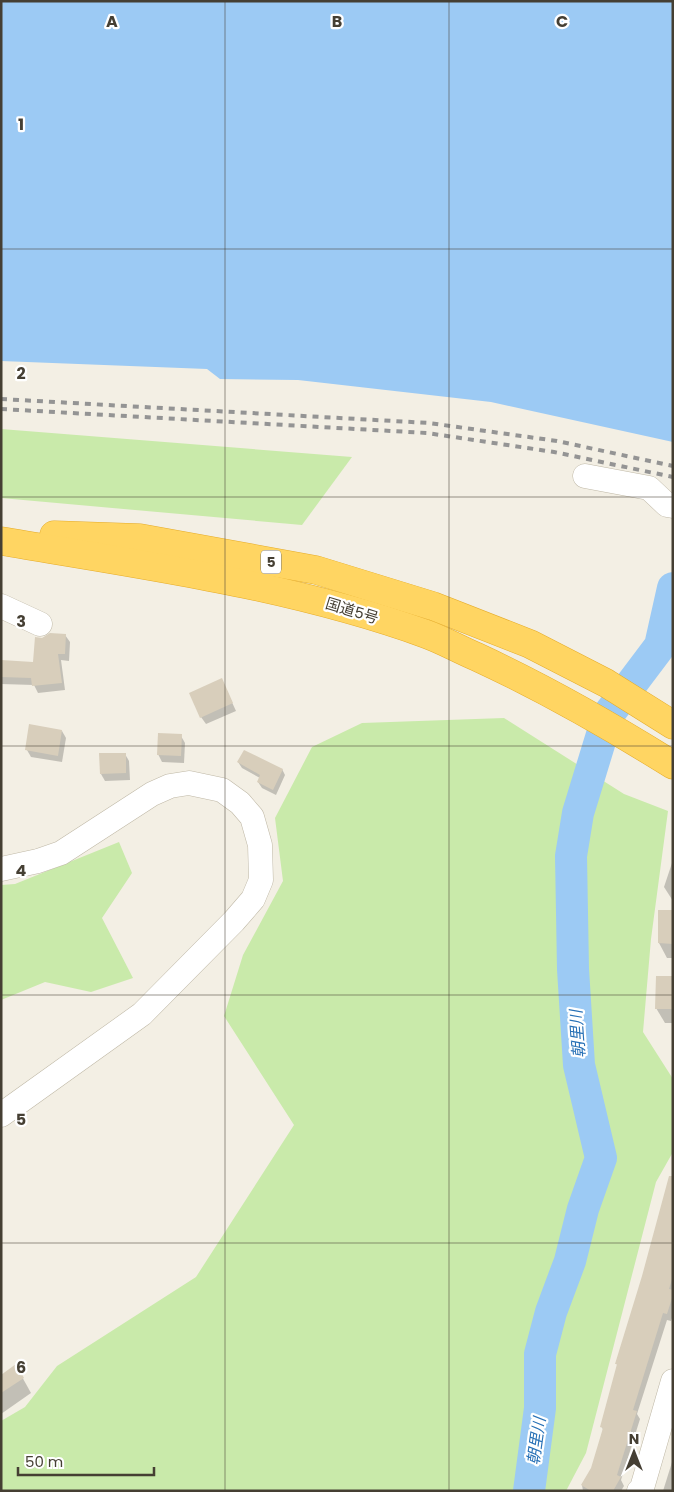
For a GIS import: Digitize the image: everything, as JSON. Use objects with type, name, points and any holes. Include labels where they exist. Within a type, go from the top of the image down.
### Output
[{"type":"highway","name":"国道5号","points":[[1,533],[140,538],[316,570],[433,606],[530,644],[606,684],[673,725]]},
{"type":"highway","name":"国道5号","points":[[1,541],[137,564],[309,598],[426,634],[516,675],[590,713],[668,762]]},
{"type":"highway","points":[[426,634],[433,606]]},
{"type":"street","points":[[584,476],[648,488],[667,505],[673,506]]},
{"type":"street","points":[[1,606],[40,624]]},
{"type":"street","points":[[1,870],[61,853],[152,794],[170,786],[189,783],[222,790],[240,803],[252,817],[260,845],[261,880],[253,899],[234,921],[142,1014],[1,1115]]},
{"type":"street","points":[[639,1491],[642,1488],[673,1381]]},
{"type":"green space","points":[[1,429],[352,457],[302,525],[1,498]]},
{"type":"green space","points":[[504,718],[624,794],[668,811],[651,939],[643,1032],[673,1079],[673,1152],[656,1182],[586,1453],[566,1491],[1,1491],[1,1421],[25,1407],[57,1366],[196,1277],[294,1125],[224,1016],[243,955],[283,881],[275,818],[312,747],[362,723]]},
{"type":"green space","points":[[119,842],[132,873],[102,918],[133,978],[91,992],[45,982],[1,1000],[1,885],[15,884]]},
{"type":"water","points":[[1,1],[673,1],[673,442],[491,402],[298,380],[220,379],[207,369],[1,361]]},
{"type":"building","points":[[50,633],[66,634],[65,654],[58,654],[62,683],[32,686],[31,678],[1,677],[1,660],[33,662],[35,637],[42,638]]},
{"type":"building","points":[[222,678],[233,703],[200,718],[189,693]]},
{"type":"building","points":[[29,724],[62,730],[58,756],[25,750]]},
{"type":"building","points":[[158,733],[182,734],[181,756],[157,755]]},
{"type":"building","points":[[244,750],[283,769],[273,790],[257,782],[260,775],[237,762]]},
{"type":"building","points":[[99,753],[126,753],[126,773],[100,774]]},
{"type":"building","points":[[658,910],[673,910],[673,944],[658,943]]},
{"type":"building","points":[[656,976],[673,976],[673,1009],[655,1009]]},
{"type":"building","points":[[669,1176],[673,1176],[673,1276],[669,1289],[673,1290],[673,1295],[667,1314],[663,1313],[633,1410],[637,1411],[617,1475],[621,1477],[613,1491],[591,1491],[581,1485],[591,1468],[603,1428],[600,1427],[617,1364],[615,1364],[642,1276]]},
{"type":"building","points":[[16,1364],[24,1378],[1,1393],[1,1375]]},
{"type":"waterway","name":"朝里川","points":[[529,1491],[540,1408],[540,1354],[551,1312],[570,1261],[583,1209],[601,1158],[579,1065],[573,969],[571,856],[578,813],[608,715],[660,646],[673,588]]},
{"type":"railway","points":[[1,399],[429,423],[557,441],[673,466]]},
{"type":"railway","points":[[1,409],[427,433],[554,452],[673,477]]}]
